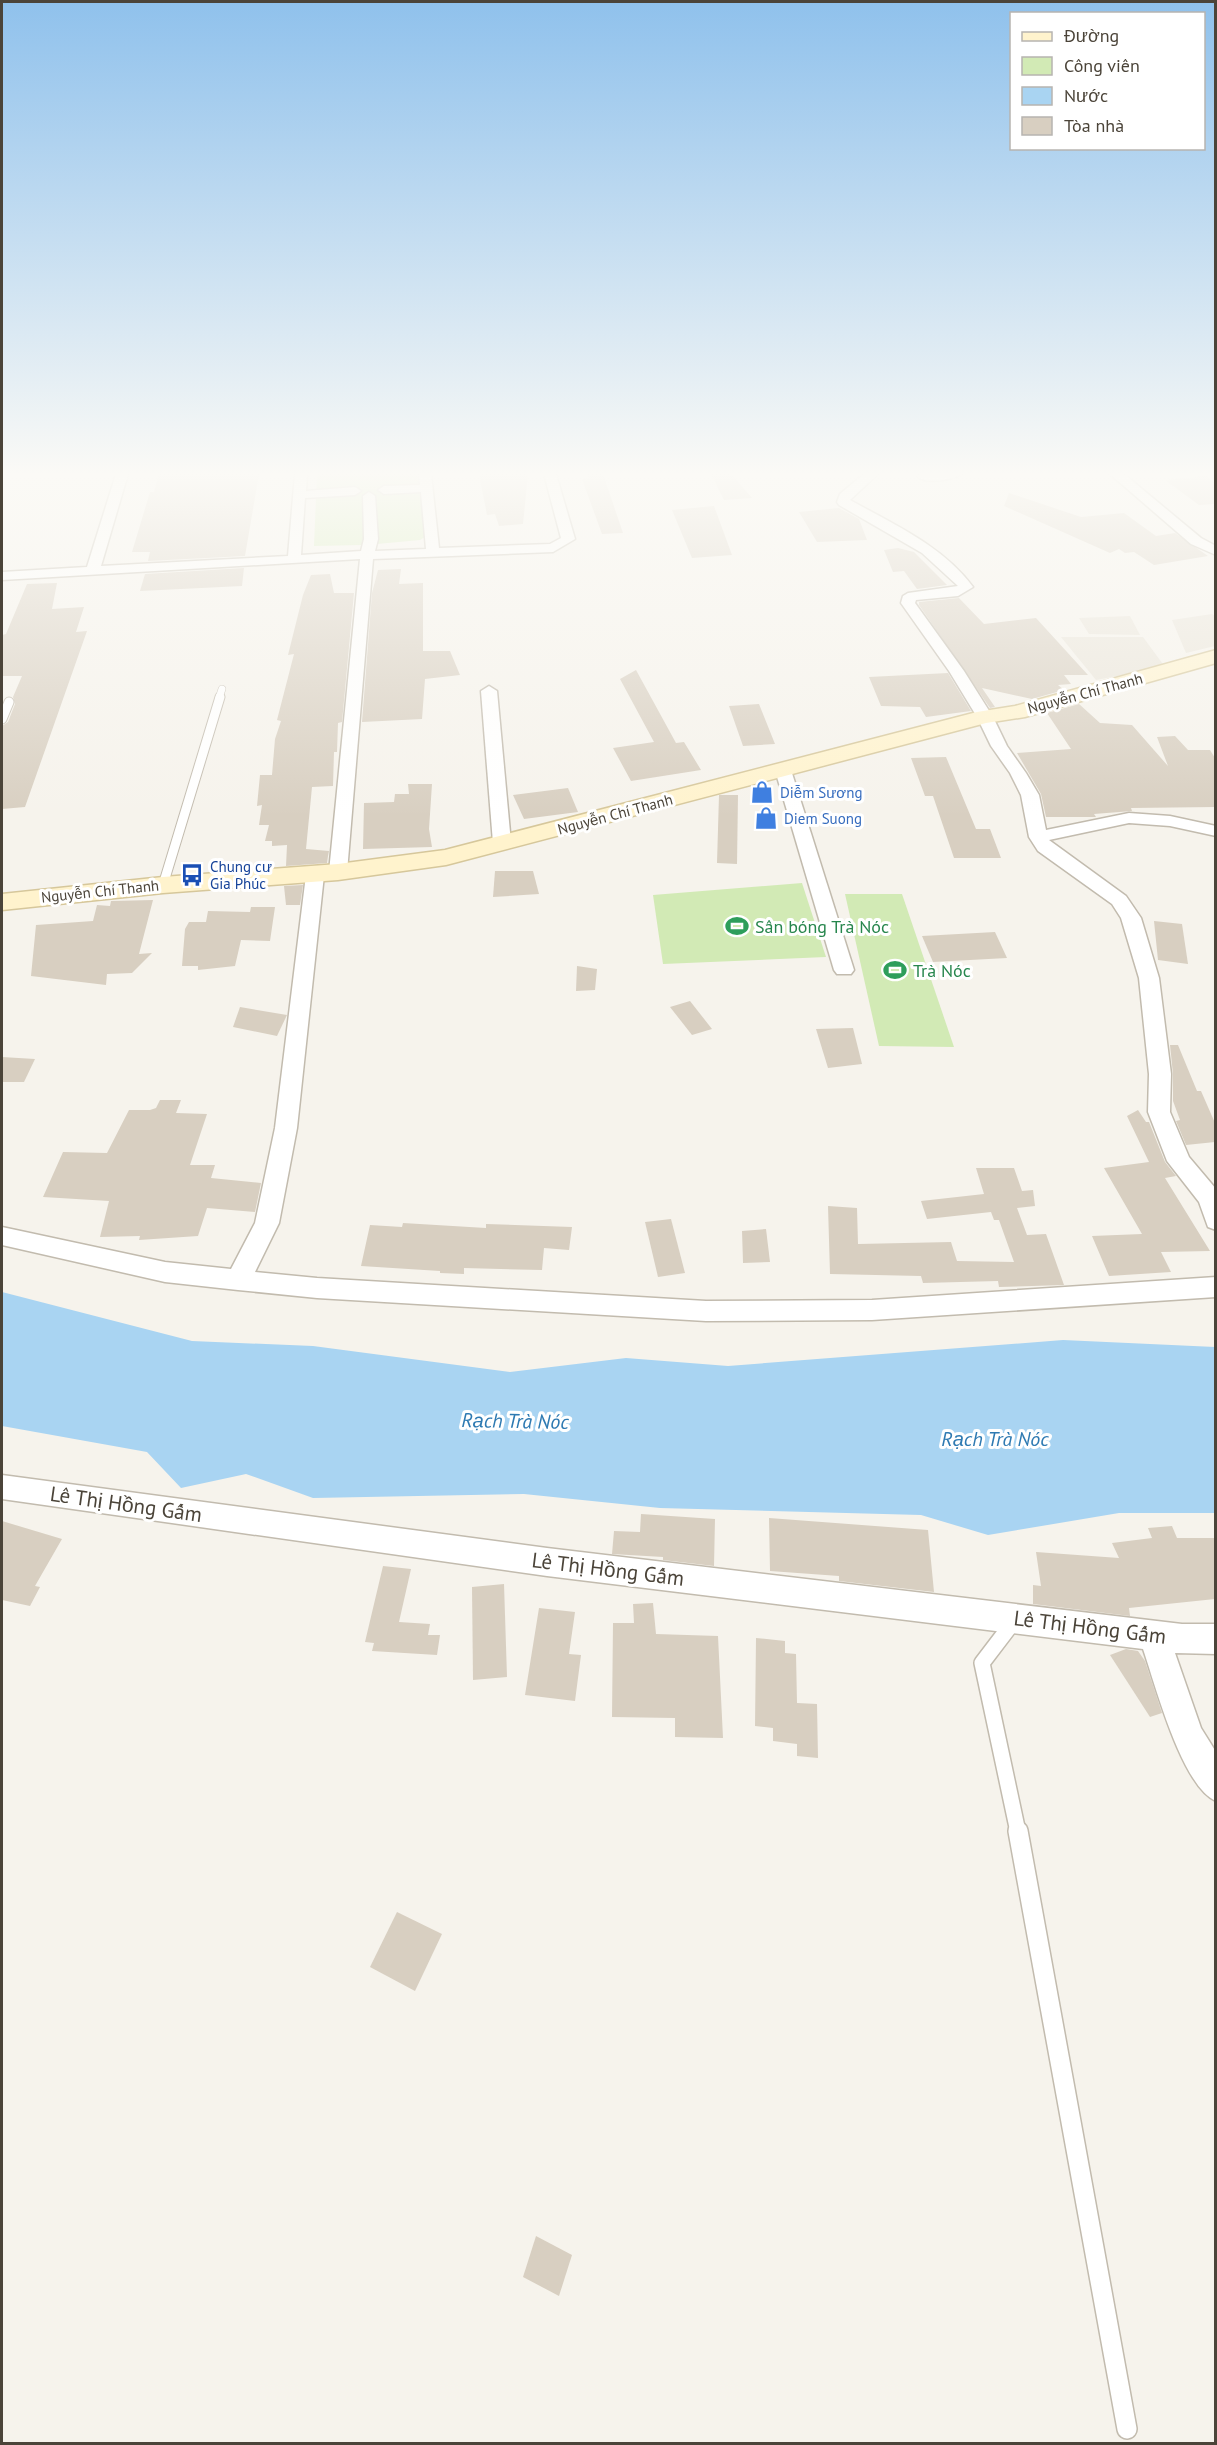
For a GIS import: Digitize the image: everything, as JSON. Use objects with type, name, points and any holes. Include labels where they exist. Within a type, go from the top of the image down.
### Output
[{"type":"main road","name":"Nguyễn Chí Thanh","points":[[2,902],[164,885],[326,873],[446,857],[986,717],[1017,712],[1215,657]]},
{"type":"street","points":[[238,1280],[267,1223],[286,1128],[326,873],[363,588]]},
{"type":"street","points":[[964,588],[964,590],[913,597],[908,599],[908,603],[986,717],[999,746],[1030,795],[1038,837],[1044,847],[1119,900],[1131,918],[1149,978],[1160,1074],[1159,1112],[1179,1161],[1210,1199],[1215,1221]]},
{"type":"street","points":[[489,691],[502,843]]},
{"type":"street","points":[[783,770],[844,970]]},
{"type":"street","points":[[1038,837],[1129,818],[1170,821],[1215,831]]},
{"type":"street","points":[[2,1236],[165,1272],[238,1280],[706,1311],[872,1310],[1215,1287]]},
{"type":"street","name":"Lê Thị Hồng Gấm","points":[[2,1487],[535,1560],[1154,1635],[1215,1639]]},
{"type":"street","points":[[1154,1635],[1188,1736],[1215,1785]]},
{"type":"lane","points":[[164,885],[222,689]]},
{"type":"lane","points":[[2,719],[9,702]]},
{"type":"lane","points":[[1016,1618],[982,1664],[1020,1840],[1127,2429]]},
{"type":"shaded area","points":[[1212,614],[1215,616],[1215,646],[1186,653],[1172,620]]},
{"type":"shaded area","points":[[1130,616],[1140,635],[1089,634],[1079,618]]},
{"type":"shaded area","points":[[1061,637],[1143,637],[1165,667],[1096,680]]},
{"type":"green space","name":"Sân bóng Trà Nóc","points":[[802,883],[826,957],[663,964],[653,895]]},
{"type":"green space","name":"Trà Nóc","points":[[845,894],[902,894],[954,1047],[879,1046]]},
{"type":"water","name":"Rạch Trà Nóc","points":[[2,1292],[192,1341],[313,1346],[510,1372],[626,1358],[728,1366],[1063,1340],[1215,1347],[1215,1513],[1119,1513],[988,1535],[921,1515],[660,1508],[524,1494],[313,1498],[246,1474],[181,1488],[147,1452],[2,1426]]},
{"type":"building","points":[[25,588],[56,588],[52,609],[84,607],[76,632],[87,631],[25,807],[2,809],[2,726],[8,722],[15,704],[13,697],[22,676],[2,676],[2,635],[6,634]]},
{"type":"building","points":[[141,588],[199,588],[140,591]]},
{"type":"building","points":[[306,588],[333,588],[334,593],[354,593],[342,722],[338,723],[337,752],[334,752],[333,786],[312,787],[306,849],[329,851],[327,863],[286,866],[287,845],[272,846],[272,841],[265,841],[269,825],[259,825],[262,805],[257,806],[260,775],[272,775],[275,739],[281,721],[277,720],[294,654],[288,655]]},
{"type":"building","points":[[373,588],[423,588],[423,651],[450,651],[460,675],[425,679],[422,719],[362,722]]},
{"type":"building","points":[[959,598],[984,624],[1036,618],[1088,675],[1064,675],[1071,684],[1058,685],[1064,690],[1032,699],[982,688],[995,707],[990,708],[919,605],[919,602]]},
{"type":"building","points":[[636,670],[676,743],[684,742],[701,770],[631,781],[613,748],[654,742],[620,679]]},
{"type":"building","points":[[948,673],[971,711],[926,717],[920,707],[881,706],[869,677]]},
{"type":"building","points":[[759,704],[775,744],[743,746],[729,706]]},
{"type":"building","points":[[1079,704],[1100,723],[1132,725],[1168,766],[1157,737],[1175,736],[1188,750],[1210,750],[1215,758],[1215,807],[1131,808],[1132,811],[1094,814],[1096,817],[1046,817],[1041,794],[1017,753],[1071,749],[1047,713]]},
{"type":"building","points":[[946,757],[976,829],[990,829],[1001,858],[954,858],[933,796],[925,796],[911,758]]},
{"type":"building","points":[[408,784],[432,784],[429,829],[432,847],[363,849],[364,803],[394,802],[395,794],[409,794]]},
{"type":"building","points":[[568,788],[578,812],[524,819],[513,795]]},
{"type":"building","points":[[719,795],[738,795],[737,864],[717,863]]},
{"type":"building","points":[[495,871],[533,871],[539,894],[493,897]]},
{"type":"building","points":[[303,885],[300,905],[286,905],[284,886]]},
{"type":"building","points":[[153,900],[139,954],[152,953],[132,973],[107,974],[106,985],[31,976],[36,925],[93,921],[97,905],[110,906],[111,901]]},
{"type":"building","points":[[251,907],[275,907],[270,941],[241,940],[235,966],[198,970],[198,966],[182,966],[185,929],[189,922],[206,922],[208,911],[250,912]]},
{"type":"building","points":[[1154,921],[1182,924],[1188,964],[1158,960]]},
{"type":"building","points":[[995,932],[1007,958],[933,962],[922,936]]},
{"type":"building","points":[[577,966],[597,969],[595,990],[576,991]]},
{"type":"building","points":[[690,1001],[712,1029],[692,1035],[670,1007]]},
{"type":"building","points":[[240,1007],[287,1015],[277,1036],[233,1027]]},
{"type":"building","points":[[853,1028],[862,1064],[828,1068],[816,1029]]},
{"type":"building","points":[[1170,1045],[1178,1045],[1197,1091],[1201,1091],[1215,1123],[1215,1142],[1186,1145],[1176,1121],[1180,1120],[1173,1101]]},
{"type":"building","points":[[2,1057],[35,1059],[24,1082],[2,1082]]},
{"type":"building","points":[[160,1100],[181,1100],[176,1113],[207,1114],[190,1165],[215,1165],[211,1178],[261,1183],[255,1212],[207,1208],[198,1236],[139,1240],[140,1236],[100,1237],[109,1201],[43,1197],[63,1152],[107,1153],[129,1110],[150,1110],[156,1108]]},
{"type":"building","points":[[1138,1110],[1146,1122],[1149,1122],[1165,1162],[1176,1176],[1165,1178],[1210,1251],[1161,1252],[1171,1272],[1109,1276],[1092,1236],[1142,1234],[1104,1168],[1149,1162],[1127,1116]]},
{"type":"building","points":[[976,1168],[1014,1168],[1022,1191],[1033,1190],[1035,1206],[1017,1208],[1027,1235],[1046,1234],[1064,1285],[999,1287],[998,1281],[923,1283],[921,1276],[830,1274],[828,1206],[857,1208],[858,1244],[951,1242],[957,1261],[1014,1262],[999,1220],[994,1220],[991,1212],[927,1219],[921,1201],[984,1194]]},
{"type":"building","points":[[671,1219],[685,1273],[658,1277],[645,1222]]},
{"type":"building","points":[[403,1223],[486,1228],[486,1224],[572,1227],[569,1250],[544,1248],[542,1270],[464,1268],[464,1274],[361,1266],[370,1225],[402,1227]]},
{"type":"building","points":[[766,1229],[770,1262],[743,1263],[742,1231]]},
{"type":"building","points":[[641,1514],[715,1519],[714,1566],[663,1560],[663,1557],[612,1554],[614,1531],[640,1532]]},
{"type":"building","points":[[769,1518],[928,1530],[934,1592],[839,1581],[839,1576],[770,1571]]},
{"type":"building","points":[[2,1521],[62,1539],[35,1586],[40,1587],[30,1606],[2,1600]]},
{"type":"building","points":[[1172,1526],[1177,1538],[1215,1538],[1215,1599],[1129,1608],[1130,1616],[1033,1604],[1033,1585],[1041,1586],[1036,1552],[1119,1558],[1112,1543],[1152,1538],[1148,1528]]},
{"type":"building","points":[[383,1566],[411,1569],[399,1622],[430,1624],[428,1635],[440,1635],[437,1655],[372,1651],[374,1643],[365,1642]]},
{"type":"building","points":[[504,1584],[507,1677],[473,1680],[472,1587]]},
{"type":"building","points":[[653,1603],[656,1634],[718,1636],[723,1738],[675,1737],[675,1718],[612,1717],[613,1623],[634,1623],[633,1604]]},
{"type":"building","points":[[539,1608],[575,1612],[569,1654],[581,1655],[575,1701],[525,1695]]},
{"type":"building","points":[[756,1638],[785,1641],[785,1653],[796,1654],[797,1703],[817,1704],[818,1758],[797,1756],[797,1744],[773,1741],[773,1728],[755,1726]]},
{"type":"building","points":[[1126,1649],[1138,1651],[1145,1661],[1162,1713],[1150,1717],[1110,1655]]},
{"type":"building","points":[[397,1912],[442,1934],[415,1991],[370,1967]]},
{"type":"building","points":[[536,2236],[572,2255],[559,2296],[523,2277]]},
{"type":"place","name":"Diễm Sương","points":[[762,792]]},
{"type":"place","name":"Diem Suong","points":[[766,818]]},
{"type":"place","name":"Chung cư Gia Phúc","points":[[192,875]]},
{"type":"place","name":"Sân bóng Trà Nóc","points":[[737,926]]},
{"type":"place","name":"Trà Nóc","points":[[895,970]]}]
